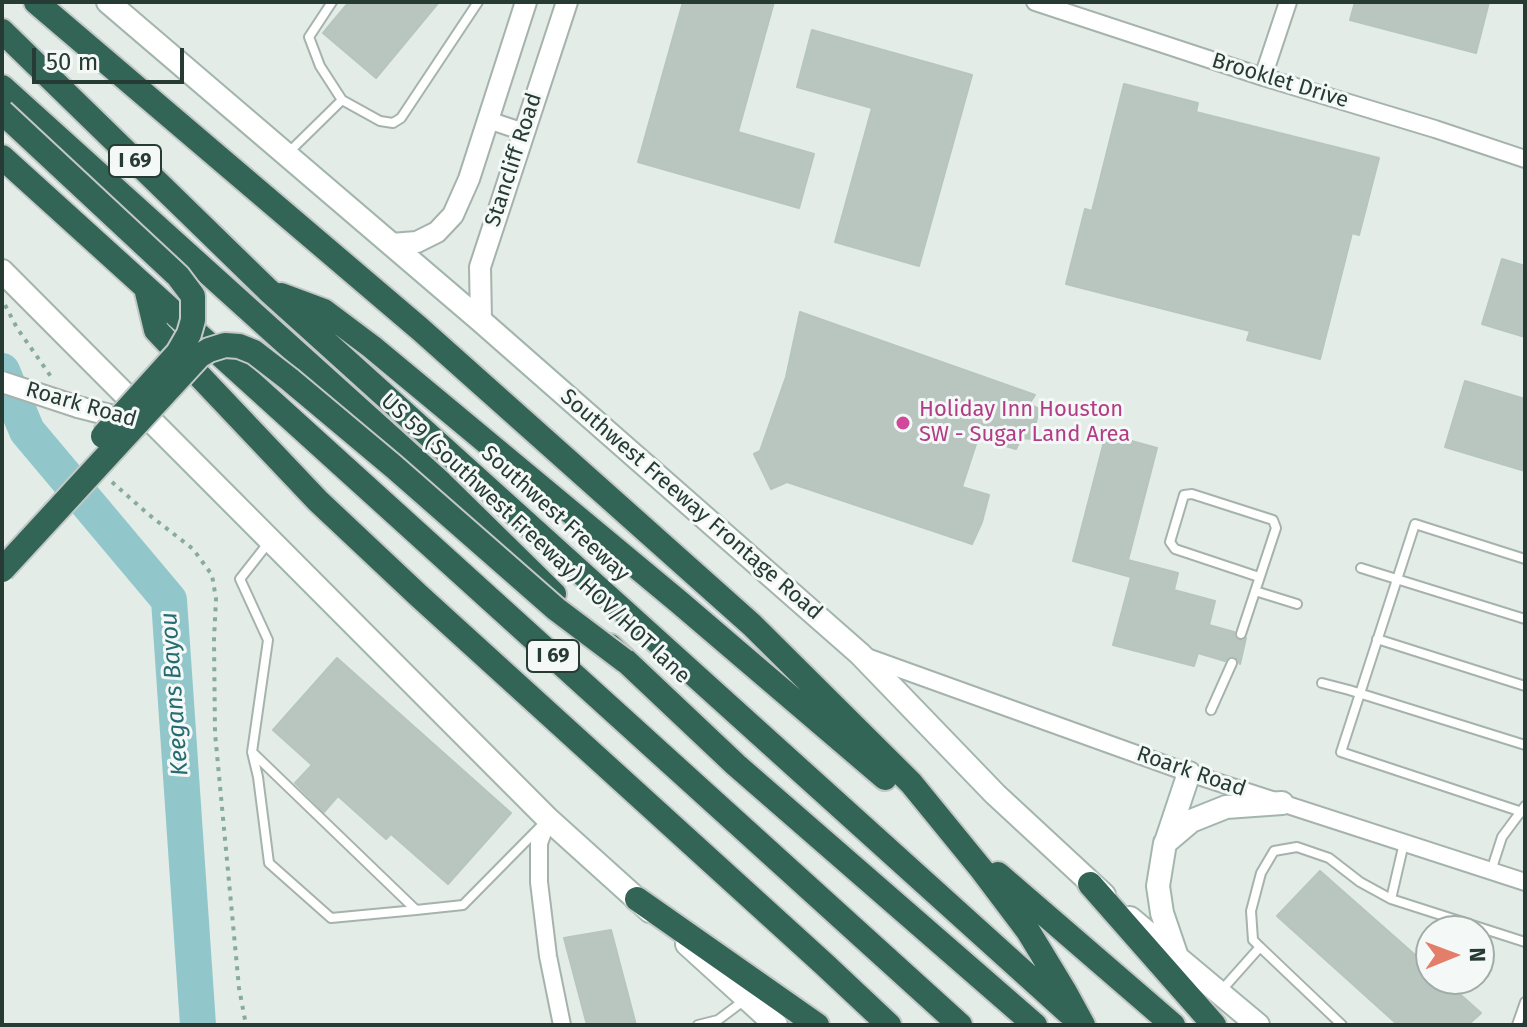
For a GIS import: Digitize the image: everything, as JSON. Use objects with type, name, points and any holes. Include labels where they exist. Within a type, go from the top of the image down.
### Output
[{"type":"highway","points":[[36,2],[420,329],[752,625],[921,796],[1028,931],[1083,1025]]},
{"type":"highway","name":"Southwest Freeway","points":[[2,31],[268,290],[1083,1025]]},
{"type":"highway","name":"US 59 (Southwest Freeway) HOV/HOT lane","points":[[2,87],[441,483],[736,765],[1035,1025]]},
{"type":"highway","points":[[2,112],[178,276],[193,296],[194,310],[189,334],[178,353],[2,546]]},
{"type":"highway","name":"I 69","points":[[2,157],[960,1025]]},
{"type":"highway","points":[[146,288],[156,330],[318,501],[889,1025]]},
{"type":"highway","points":[[268,290],[324,311],[372,347],[679,602],[1173,1025]]},
{"type":"highway","points":[[2,570],[199,356],[225,345],[239,346],[254,352],[289,379],[556,609],[625,661]]},
{"type":"highway","points":[[1090,884],[1214,1025]]},
{"type":"highway","points":[[637,899],[817,1025]]},
{"type":"main road","name":"Southwest Freeway Frontage Road","points":[[108,2],[481,321],[860,654],[995,794],[1090,884],[1258,1025]]},
{"type":"main road","points":[[2,271],[548,819],[776,1025]]},
{"type":"main road","points":[[1177,958],[1162,913],[1158,886],[1165,843],[1189,773]]},
{"type":"main road","points":[[1165,843],[1191,821],[1226,807],[1282,803]]},
{"type":"street","name":"Stancliff Road","points":[[391,244],[417,242],[437,232],[453,215],[469,179],[526,2]]},
{"type":"street","name":"Stancliff Road","points":[[481,321],[480,267],[567,2]]},
{"type":"street","name":"Brooklet Drive","points":[[1035,2],[1525,159]]},
{"type":"street","points":[[1263,77],[1288,2]]},
{"type":"street","points":[[488,120],[524,132]]},
{"type":"street","name":"Roark Road","points":[[2,382],[78,407],[160,428]]},
{"type":"street","name":"Roark Road","points":[[860,654],[1189,773],[1525,882]]},
{"type":"street","points":[[548,819],[539,843],[539,882],[548,956],[562,1025]]},
{"type":"lane","points":[[332,2],[309,37],[320,66],[342,100],[380,121],[393,123],[401,118],[478,2]]},
{"type":"lane","points":[[286,155],[342,100]]},
{"type":"lane","points":[[1241,634],[1276,528],[1273,520],[1192,494],[1184,495],[1170,542],[1175,549],[1259,577]]},
{"type":"lane","points":[[1491,871],[1502,837],[1524,810],[1341,752],[1415,524],[1525,559]]},
{"type":"lane","points":[[270,539],[240,579],[268,640],[252,752],[269,863],[331,918],[463,905],[548,819]]},
{"type":"lane","points":[[1361,568],[1525,619]]},
{"type":"lane","points":[[1255,591],[1297,604]]},
{"type":"lane","points":[[1377,639],[1525,686]]},
{"type":"lane","points":[[1211,710],[1232,663]]},
{"type":"lane","points":[[1322,683],[1525,745]]},
{"type":"lane","points":[[252,752],[416,910]]},
{"type":"lane","points":[[1391,899],[1404,843]]},
{"type":"lane","points":[[1342,1025],[1253,940],[1251,911],[1261,873],[1274,851],[1297,847],[1329,858],[1360,882],[1391,899],[1525,942]]},
{"type":"lane","points":[[1219,993],[1260,947]]},
{"type":"lane","points":[[698,1025],[718,1020],[747,998]]},
{"type":"lane","points":[[1517,1025],[1525,1002]]},
{"type":"path","points":[[2,300],[56,387]]},
{"type":"path","points":[[106,477],[193,549],[212,575],[216,599],[215,733],[239,988],[246,1025]]},
{"type":"building","points":[[349,2],[439,2],[376,78],[323,33]]},
{"type":"building","points":[[683,2],[774,2],[738,132],[814,154],[799,208],[638,162]]},
{"type":"building","points":[[1355,2],[1489,2],[1476,53],[1350,20]]},
{"type":"building","points":[[812,30],[972,75],[919,266],[835,242],[872,108],[797,87]]},
{"type":"building","points":[[1124,84],[1198,103],[1196,112],[1379,158],[1359,235],[1352,233],[1320,359],[1247,340],[1250,331],[1066,284],[1085,209],[1092,211]]},
{"type":"building","points":[[1502,259],[1525,266],[1525,337],[1482,324]]},
{"type":"building","name":"Holiday Inn Houston SW - Sugar Land Area","points":[[800,312],[1035,395],[1029,404],[1039,409],[1032,439],[1021,438],[1016,449],[978,438],[962,487],[989,495],[972,544],[787,482],[771,489],[754,454],[760,451],[786,377]]},
{"type":"building","points":[[1465,381],[1525,399],[1525,471],[1445,447]]},
{"type":"building","points":[[1106,434],[1157,448],[1128,560],[1178,573],[1174,590],[1215,601],[1209,625],[1234,632],[1238,640],[1246,638],[1240,664],[1234,656],[1225,661],[1198,653],[1194,666],[1113,645],[1131,577],[1073,561]]},
{"type":"building","points":[[337,658],[511,813],[448,884],[391,834],[386,839],[338,796],[324,812],[295,783],[312,765],[273,730]]},
{"type":"building","points":[[1320,871],[1415,955],[1415,995],[1461,995],[1481,1013],[1468,1025],[1398,1025],[1277,916]]},
{"type":"building","points":[[611,930],[636,1025],[587,1025],[564,938]]},
{"type":"waterway","name":"Keegans Bayou","points":[[2,371],[27,431],[169,600],[198,1025]]},
{"type":"place","name":"Holiday Inn Houston SW - Sugar Land Area","points":[[903,423]]}]
